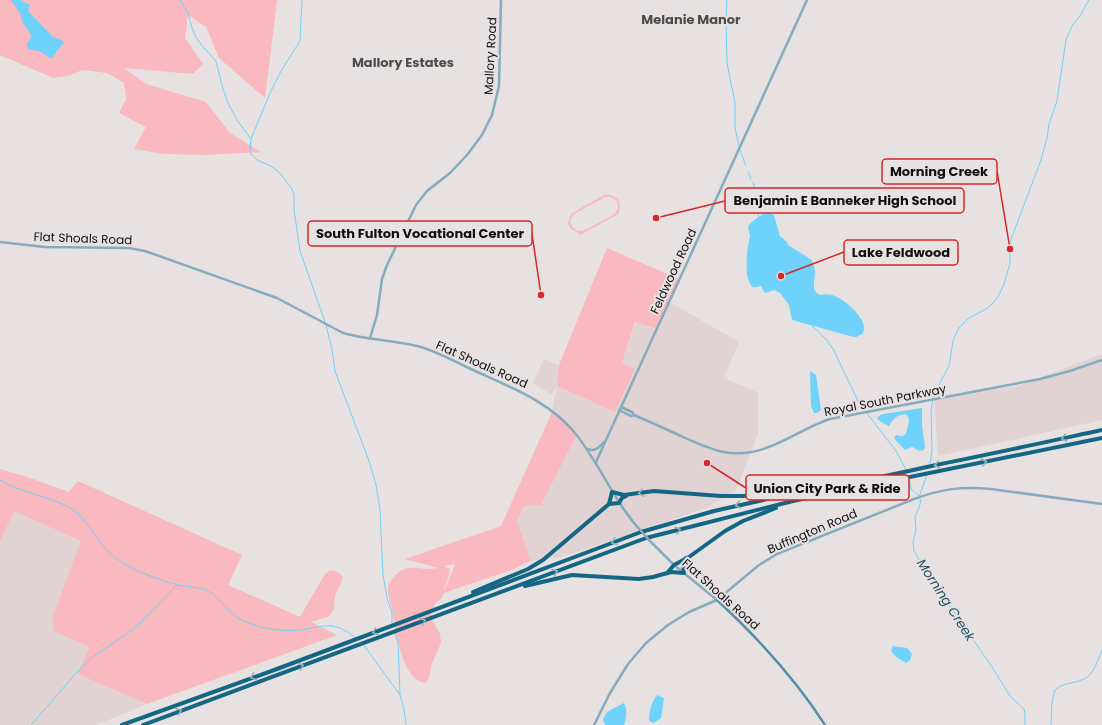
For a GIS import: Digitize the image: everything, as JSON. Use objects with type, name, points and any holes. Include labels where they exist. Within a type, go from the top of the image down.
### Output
[{"type":"highway","points":[[609,504],[619,504],[622,498],[628,495],[654,491],[721,496],[744,496],[842,485],[1102,430]]},
{"type":"highway","points":[[143,725],[646,538],[793,501],[1102,438]]},
{"type":"highway","points":[[122,725],[641,532],[714,511],[817,488]]},
{"type":"highway","points":[[438,608],[533,566],[543,560],[609,504],[612,492],[628,495]]},
{"type":"highway","points":[[667,572],[674,565],[725,531],[743,521],[772,509],[836,492]]},
{"type":"highway","points":[[505,591],[572,575],[639,579],[653,577],[667,572],[684,573],[683,564],[686,558]]},
{"type":"main road","name":"Flat Shoals Road","points":[[717,600],[782,666],[801,690],[825,725]]},
{"type":"street","name":"Mallory Road","points":[[370,339],[377,315],[382,279],[416,205],[426,191],[450,173],[467,155],[482,135],[492,115],[499,86],[501,0]]},
{"type":"street","name":"Feldwood Road","points":[[596,462],[807,0]]},
{"type":"street","name":"Flat Shoals Road","points":[[0,242],[45,247],[129,248],[145,251],[277,298],[343,333],[410,345],[428,350],[528,395],[544,404],[562,418],[576,433],[596,462],[619,504],[655,547],[674,565],[717,600]]},
{"type":"street","name":"Royal South Parkway","points":[[620,409],[632,412],[634,415],[708,448],[726,453],[745,453],[768,448],[811,426],[830,419],[1034,381],[1102,360]]},
{"type":"street","points":[[587,448],[594,450],[599,448],[606,440]]},
{"type":"street","name":"Buffington Road","points":[[594,725],[619,676],[643,646],[678,618],[717,600],[760,565],[777,554],[935,492],[955,488],[976,487],[1102,504]]},
{"type":"shaded area","points":[[0,0],[277,0],[265,98],[219,58],[206,27],[188,15],[185,38],[203,64],[193,74],[124,68],[146,84],[206,102],[230,133],[261,152],[206,155],[164,154],[134,149],[146,127],[119,113],[126,99],[124,83],[107,73],[82,70],[68,76],[53,78],[0,55]]},
{"type":"shaded area","points":[[604,195],[615,197],[620,206],[618,214],[580,235],[569,226],[568,223],[571,214]],"holes":[[[605,197],[611,197],[617,201],[618,209],[615,214],[583,231],[578,231],[573,228],[570,221],[574,214]]]},
{"type":"shaded area","points":[[607,248],[679,279],[656,328],[635,322],[622,363],[635,369],[615,412],[557,386],[559,365]]},
{"type":"shaded area","points":[[669,302],[739,342],[724,378],[758,393],[758,434],[736,490],[709,507],[562,557],[531,561],[517,521],[524,506],[541,505],[552,411],[557,386],[615,412],[635,369],[622,363],[636,322]]},
{"type":"shaded area","points":[[1102,354],[1102,420],[938,456],[934,398],[1018,386]]},
{"type":"shaded area","points":[[544,359],[586,379],[579,395],[557,384],[552,395],[533,383]]},
{"type":"shaded area","points":[[552,412],[568,423],[577,434],[541,505],[524,506],[517,521],[531,561],[511,570],[444,593],[431,611],[432,620],[440,634],[441,643],[431,666],[429,679],[424,683],[417,680],[405,664],[401,654],[388,594],[388,587],[390,583],[396,574],[408,568],[438,568],[405,559],[501,526]],"holes":[[[455,565],[444,591],[450,569],[444,566]]]},
{"type":"shaded area","points":[[0,469],[69,492],[78,481],[242,555],[228,585],[300,617],[325,574],[330,570],[338,572],[343,578],[335,596],[334,609],[328,617],[311,622],[337,635],[147,704],[78,674],[89,647],[53,631],[53,616],[81,541],[14,511],[0,542]]},
{"type":"shaded area","points":[[14,511],[82,541],[53,616],[53,631],[89,647],[79,674],[147,704],[96,725],[0,725],[0,542]]},
{"type":"water","points":[[11,0],[21,0],[30,5],[28,11],[52,36],[64,42],[53,57],[50,58],[39,51],[28,49],[27,44],[31,35],[22,21],[20,13]]},
{"type":"water","points":[[769,213],[774,215],[780,236],[787,242],[788,245],[812,260],[815,270],[815,291],[820,295],[829,294],[837,297],[849,305],[860,317],[863,323],[864,329],[862,334],[856,337],[850,336],[792,320],[789,305],[780,293],[774,290],[765,293],[761,286],[752,286],[747,276],[747,255],[750,236],[748,227],[753,221],[763,214]]},
{"type":"water","points":[[810,371],[816,375],[821,410],[817,413],[814,413],[811,406]]},
{"type":"water","points":[[922,408],[922,425],[925,447],[922,451],[912,447],[905,450],[894,438],[896,435],[902,436],[906,433],[909,421],[907,415],[896,417],[889,426],[877,418],[883,414]]},
{"type":"water","points":[[893,646],[907,648],[912,654],[910,660],[906,663],[895,656],[891,650]]},
{"type":"water","points":[[657,695],[664,698],[661,718],[654,723],[649,721],[649,714]]},
{"type":"water","points":[[624,703],[626,717],[624,725],[605,725],[603,719],[607,712]]},
{"type":"waterway","points":[[180,0],[188,13],[196,37],[216,61],[228,103],[237,120],[251,139]]},
{"type":"waterway","points":[[302,0],[300,41],[281,71],[270,93],[251,139],[250,153],[257,160],[271,166],[279,172],[292,189],[294,195],[294,210],[300,251],[325,322]]},
{"type":"waterway","points":[[727,0],[727,63],[735,103],[735,128],[739,146]]},
{"type":"waterway","name":"Morning Creek","points":[[930,465],[932,450],[931,410],[934,394],[949,366],[953,341],[958,329],[969,318],[986,309],[993,303],[1004,284],[1010,263],[1010,242],[1041,160],[1049,124],[1057,101],[1066,40],[1072,26],[1080,16],[1089,0]]},
{"type":"waterway","points":[[740,150],[746,166]]},
{"type":"waterway","points":[[748,172],[751,179]]},
{"type":"waterway","points":[[753,183],[758,196]]},
{"type":"waterway","points":[[758,219],[759,201]]},
{"type":"waterway","points":[[326,325],[332,349],[335,371],[369,461],[376,485],[380,510],[383,575],[387,598],[392,613],[392,624]]},
{"type":"waterway","points":[[812,326],[826,339],[833,349],[859,403],[896,451],[906,470]]},
{"type":"waterway","name":"Morning Creek","points":[[927,475],[919,497],[921,502],[915,517],[916,530],[913,542],[914,551],[925,570],[992,667],[1010,696],[1024,709],[1025,725]]},
{"type":"waterway","points":[[909,479],[911,489],[919,496]]},
{"type":"waterway","points":[[0,480],[8,485],[53,500],[70,508],[83,519],[110,554],[124,564],[146,575],[178,585],[208,591],[217,597],[231,613],[247,622],[268,629],[284,630],[299,630],[332,626],[342,629],[356,638]]},
{"type":"waterway","points":[[31,725],[78,671],[94,656],[135,628],[177,585]]},
{"type":"waterway","points":[[395,633],[398,643],[400,695],[406,725]]},
{"type":"waterway","points":[[363,644],[400,695]]},
{"type":"waterway","points":[[1051,725],[1052,702],[1055,690],[1058,687],[1080,681],[1087,677],[1095,666],[1102,650]]},
{"type":"place","name":"Benjamin E Banneker High School","points":[[656,218]]},
{"type":"place","name":"Morning Creek","points":[[1010,249]]},
{"type":"place","name":"Lake Feldwood","points":[[781,276]]},
{"type":"place","name":"South Fulton Vocational Center","points":[[541,295]]},
{"type":"place","name":"Union City Park & Ride","points":[[707,463]]},
{"type":"district","name":"Melanie Manor","points":[[691,19]]},
{"type":"district","name":"Mallory Estates","points":[[403,62]]}]
